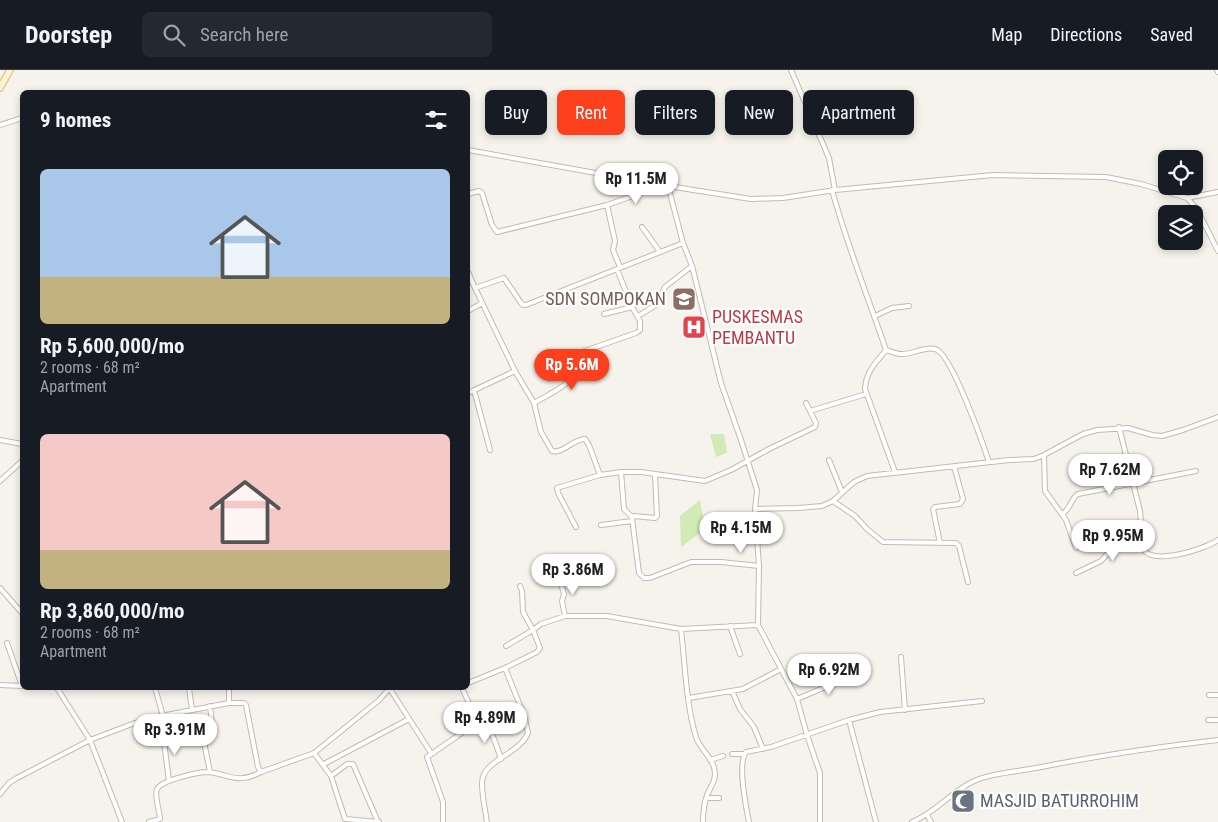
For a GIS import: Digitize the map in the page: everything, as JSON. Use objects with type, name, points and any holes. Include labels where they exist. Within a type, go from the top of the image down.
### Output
[{"type":"main road","points":[[0,88],[10,70]]},
{"type":"street","points":[[791,70],[829,158],[834,190],[865,294],[875,316],[886,350]]},
{"type":"street","points":[[0,125],[20,119]]},
{"type":"street","points":[[470,150],[751,199],[783,198],[834,190],[993,175],[1106,177],[1141,184],[1187,198],[1218,192]]},
{"type":"street","points":[[470,193],[479,190],[482,193],[492,225],[497,232],[607,204],[641,193],[657,184]]},
{"type":"street","points":[[668,186],[683,243],[692,266],[721,383],[757,490],[755,509],[759,566],[758,626],[797,699],[820,773],[820,822]]},
{"type":"street","points":[[1187,198],[1197,209],[1218,251]]},
{"type":"street","points":[[534,403],[569,381],[577,371],[576,354],[638,332],[641,327],[638,316],[632,307],[613,250],[615,241],[607,204]]},
{"type":"street","points":[[642,227],[660,252]]},
{"type":"street","points":[[475,288],[504,278],[521,303],[526,305],[683,243]]},
{"type":"street","points":[[638,316],[654,307],[665,286],[692,266]]},
{"type":"street","points":[[470,277],[515,371],[534,403],[541,432],[552,451],[554,453],[558,452],[579,439],[585,439],[590,445],[600,475]]},
{"type":"street","points":[[470,310],[482,303]]},
{"type":"street","points":[[875,316],[892,308],[908,306]]},
{"type":"street","points":[[604,314],[632,307]]},
{"type":"street","points":[[886,350],[900,355],[935,348],[941,352],[959,384],[989,462]]},
{"type":"street","points":[[886,350],[866,378],[864,389],[895,472]]},
{"type":"street","points":[[470,392],[515,371]]},
{"type":"street","points":[[474,390],[490,450]]},
{"type":"street","points":[[810,411],[866,394]]},
{"type":"street","points":[[576,527],[557,488],[600,475],[621,472],[684,476],[705,481],[714,478],[816,427],[816,423],[806,403]]},
{"type":"street","points":[[755,509],[815,507],[832,501],[854,482],[867,476],[989,462],[1034,459],[1044,456],[1083,434],[1097,430],[1119,427],[1152,436],[1162,436],[1218,417]]},
{"type":"street","points":[[1119,427],[1140,510],[1144,551],[1147,554],[1157,556],[1181,554],[1206,547],[1218,540]]},
{"type":"street","points":[[0,440],[20,444]]},
{"type":"street","points":[[1044,456],[1045,491],[1062,514],[1076,548]]},
{"type":"street","points":[[829,460],[842,492]]},
{"type":"street","points":[[0,482],[20,462]]},
{"type":"street","points":[[940,543],[933,509],[935,507],[960,504],[963,498],[954,466]]},
{"type":"street","points":[[1062,514],[1068,509],[1078,494],[1196,471]]},
{"type":"street","points":[[621,472],[624,509],[632,519],[639,573],[644,578],[666,572],[690,562],[722,562],[759,566]]},
{"type":"street","points":[[601,525],[656,517],[655,474]]},
{"type":"street","points":[[832,501],[855,516],[883,542],[954,542],[959,546],[968,582]]},
{"type":"street","points":[[1076,573],[1101,561],[1121,539],[1142,532]]},
{"type":"street","points":[[560,580],[564,594],[562,601],[565,616]]},
{"type":"street","points":[[470,680],[505,668],[539,650],[533,630],[523,612],[520,586]]},
{"type":"street","points":[[0,588],[20,611]]},
{"type":"street","points":[[506,646],[541,624],[565,616],[607,616],[681,629],[758,626]]},
{"type":"street","points":[[730,626],[740,654]]},
{"type":"street","points":[[681,629],[688,698],[696,736],[699,745],[714,766],[715,773],[706,798],[703,822]]},
{"type":"street","points":[[7,643],[20,680]]},
{"type":"street","points":[[901,657],[905,710]]},
{"type":"street","points":[[487,822],[482,783],[486,769],[521,745],[529,729],[505,668]]},
{"type":"street","points":[[688,698],[732,692],[749,686],[781,669]]},
{"type":"street","points":[[797,699],[854,675]]},
{"type":"street","points":[[0,685],[20,686]]},
{"type":"street","points":[[59,690],[90,740],[122,822]]},
{"type":"street","points":[[156,690],[163,716]]},
{"type":"street","points":[[190,690],[192,710]]},
{"type":"street","points":[[229,690],[229,702]]},
{"type":"street","points":[[149,822],[160,820],[157,792],[161,785],[200,772],[210,772],[231,778],[245,778],[314,753],[388,690]]},
{"type":"street","points":[[391,690],[431,753]]},
{"type":"street","points":[[463,690],[477,721],[482,722],[490,730],[501,759]]},
{"type":"street","points":[[732,692],[740,709],[754,727],[763,749]]},
{"type":"street","points":[[1209,695],[1218,695]]},
{"type":"street","points":[[732,754],[744,754],[763,749],[807,736],[849,720],[880,712],[982,701]]},
{"type":"street","points":[[0,794],[17,778],[90,740],[132,724],[229,702],[244,703],[246,705],[260,772]]},
{"type":"street","points":[[210,706],[213,732],[203,737],[210,772]]},
{"type":"street","points":[[324,764],[409,719]]},
{"type":"street","points":[[849,720],[876,822]]},
{"type":"street","points":[[1208,720],[1218,720]]},
{"type":"street","points":[[443,822],[443,802],[427,759],[431,753],[456,738],[477,721]]},
{"type":"street","points":[[163,734],[169,781]]},
{"type":"street","points":[[912,822],[927,815],[954,793],[973,782],[986,778],[1070,761],[1218,740]]},
{"type":"street","points":[[314,753],[324,764],[331,776],[345,819]]},
{"type":"street","points":[[744,754],[745,796],[749,822]]},
{"type":"street","points":[[710,760],[723,756]]},
{"type":"street","points":[[331,776],[347,764],[353,764],[379,822],[345,819],[338,822]]},
{"type":"street","points":[[706,798],[719,798]]},
{"type":"street","points":[[927,815],[931,822]]},
{"type":"green space","points":[[710,434],[724,434],[727,453],[716,457]]},
{"type":"green space","points":[[700,500],[705,529],[681,547],[680,516]]},
{"type":"place","name":"SDN SOMPOKAN","points":[[684,299]]},
{"type":"place","name":"PUSKESMAS PEMBANTU","points":[[694,327]]},
{"type":"place","name":"MASJID BATURROHIM","points":[[963,801]]}]
